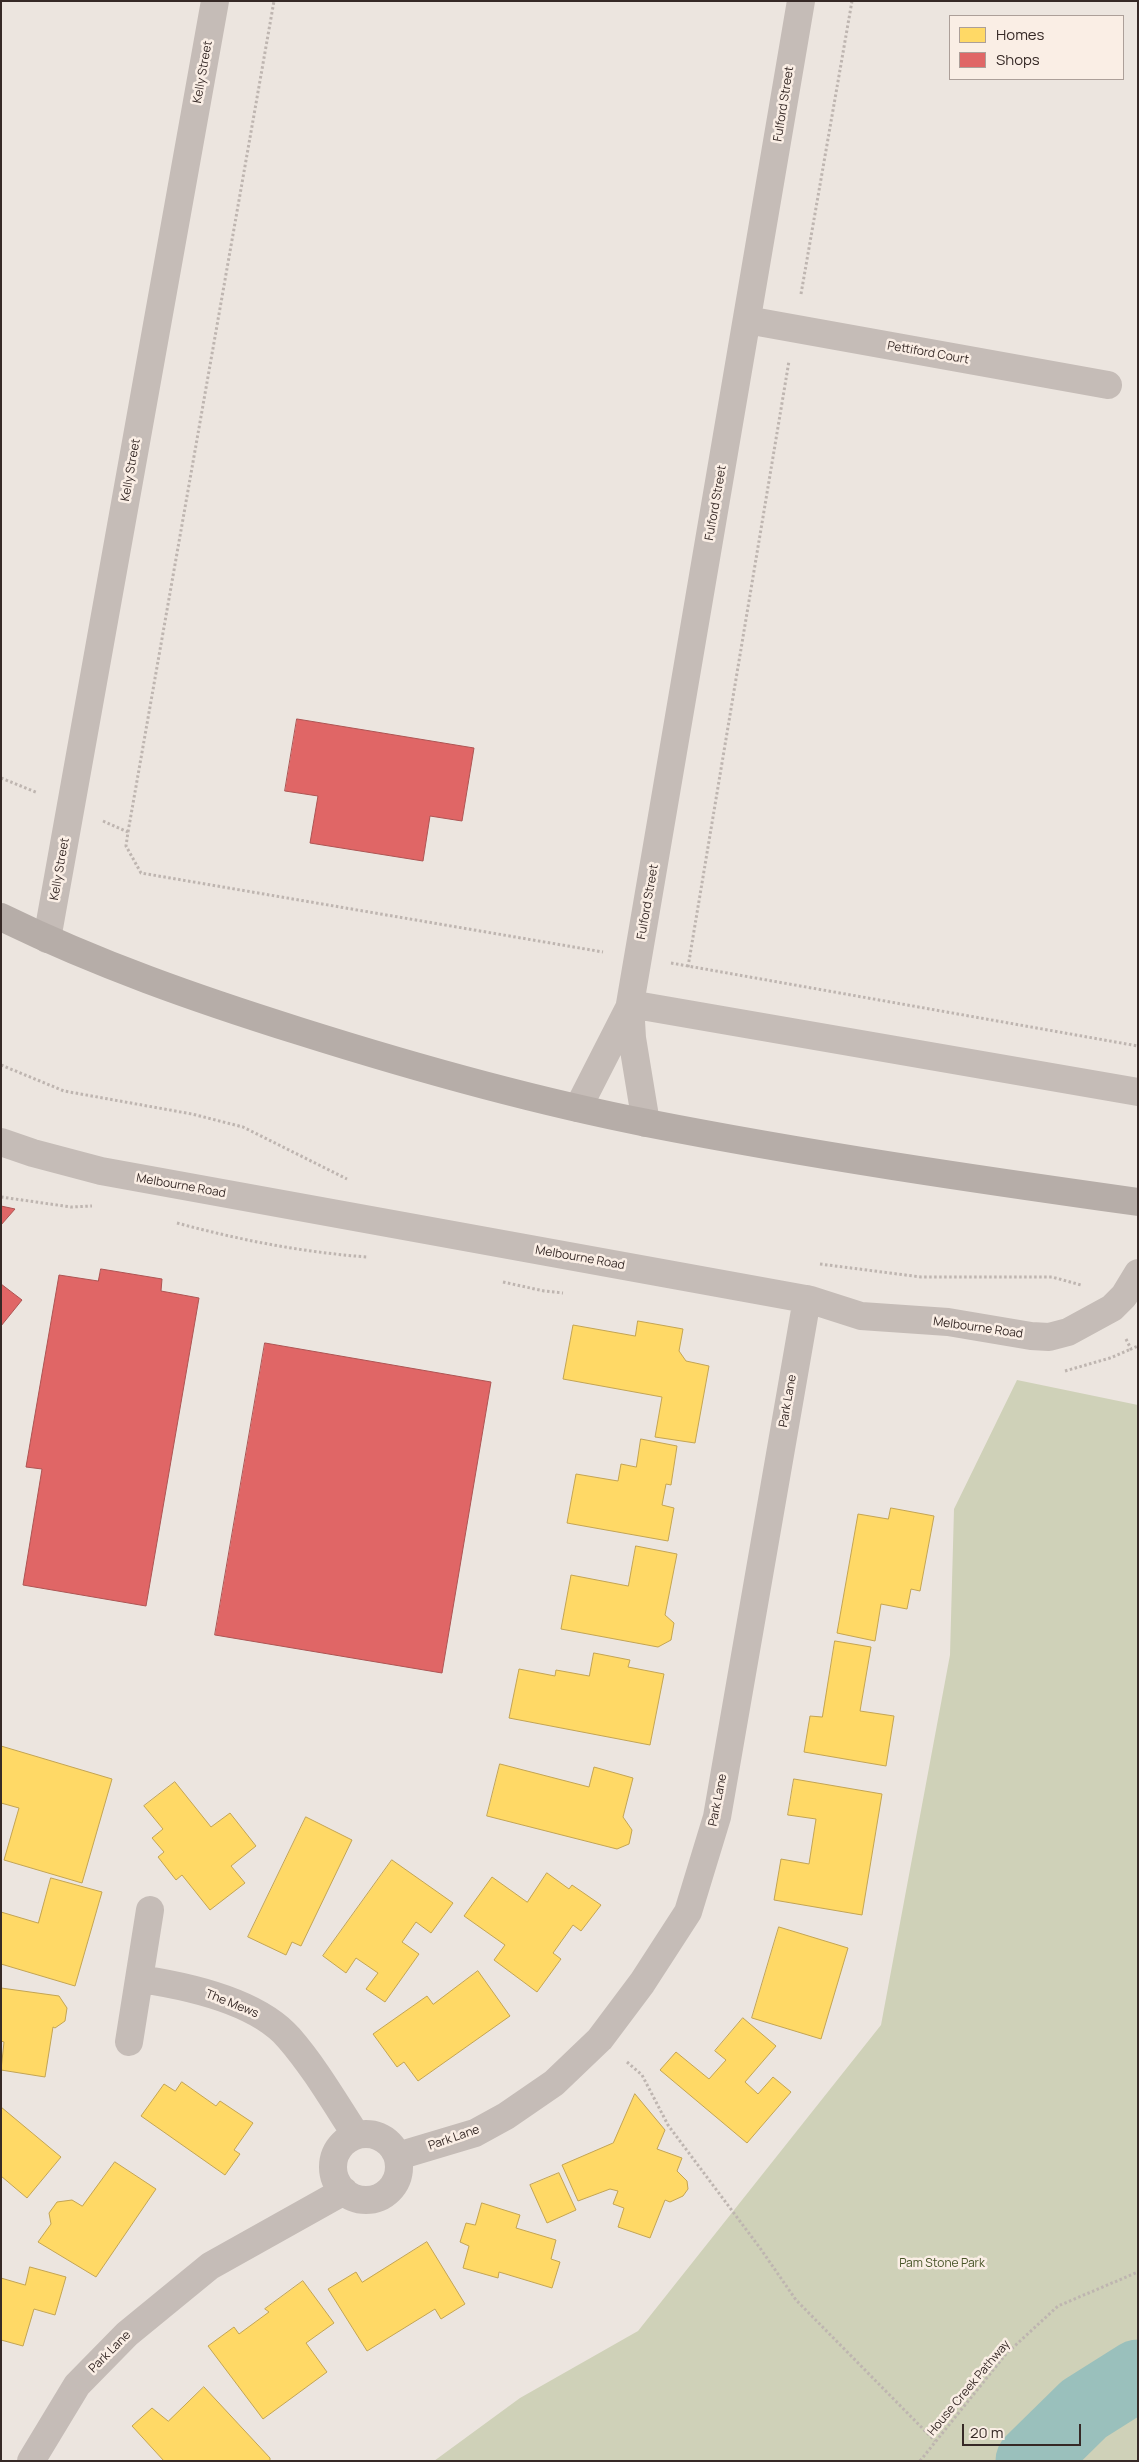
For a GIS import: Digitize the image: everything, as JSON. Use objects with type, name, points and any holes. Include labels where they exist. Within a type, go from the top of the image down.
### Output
[{"type":"main road","points":[[1,916],[47,939],[197,999],[384,1058],[578,1108],[646,1123],[880,1166],[1138,1202]]},
{"type":"street","name":"Kelly Street","points":[[47,939],[215,1]]},
{"type":"street","name":"Fulford Street","points":[[646,1123],[632,1038],[630,1004],[801,1]]},
{"type":"street","name":"Pettiford Court","points":[[748,320],[1108,385]]},
{"type":"street","name":"Fulford Street","points":[[578,1108],[630,1004]]},
{"type":"street","points":[[630,1004],[1138,1092]]},
{"type":"street","name":"Melbourne Road","points":[[1,1142],[101,1172],[807,1299],[861,1316],[948,1322],[1040,1337],[1064,1334],[1107,1312],[1124,1296],[1138,1273]]},
{"type":"street","name":"Park Lane","points":[[398,2156],[475,2133],[554,2083],[600,2039],[642,1983],[688,1912],[716,1818],[807,1299]]},
{"type":"street","points":[[129,2042],[150,1910]]},
{"type":"street","name":"The Mews","points":[[140,1979],[180,1985],[230,2002],[263,2017],[288,2037],[356,2135]]},
{"type":"street","points":[[370,2134],[383,2138],[392,2146],[398,2156],[400,2168],[397,2179],[390,2189],[381,2196],[368,2200],[355,2198],[344,2191],[336,2180],[333,2168],[336,2154],[344,2142],[356,2135],[370,2134]]},
{"type":"street","name":"Park Lane","points":[[31,2461],[77,2385],[134,2328],[210,2266],[344,2191]]},
{"type":"path","points":[[274,1],[128,832],[126,846],[141,873],[1138,1046]]},
{"type":"path","points":[[688,967],[794,329],[852,1]]},
{"type":"path","points":[[1,778],[128,832]]},
{"type":"path","points":[[1,1065],[64,1090],[192,1114],[242,1127],[348,1179]]},
{"type":"path","points":[[813,1263],[927,1278],[1052,1277],[1077,1282],[1091,1291],[1123,1331],[1131,1349],[1138,1346]]},
{"type":"path","points":[[600,2039],[642,2075],[668,2125],[760,2248],[796,2300],[935,2441]]},
{"type":"path","name":"House Creek Pathway","points":[[920,2461],[1006,2354],[1058,2306],[1138,2272]]},
{"type":"green space","name":"Pam Stone Park","points":[[1017,1380],[1138,1405],[1138,2461],[434,2461],[520,2398],[638,2331],[881,2025],[950,1655],[954,1509]]},
{"type":"building: Homes","points":[[638,1321],[683,1329],[679,1351],[686,1361],[709,1366],[695,1443],[655,1437],[662,1397],[563,1379],[573,1325],[635,1336]]},
{"type":"building: Homes","points":[[641,1439],[677,1446],[671,1485],[666,1484],[662,1505],[674,1508],[668,1541],[567,1523],[576,1474],[618,1481],[621,1464],[636,1467]]},
{"type":"building: Homes","points":[[891,1508],[934,1516],[920,1591],[911,1589],[907,1609],[881,1604],[875,1641],[837,1633],[858,1514],[888,1519]]},
{"type":"building: Homes","points":[[636,1546],[677,1554],[665,1615],[674,1623],[671,1640],[658,1647],[561,1629],[571,1575],[628,1586]]},
{"type":"building: Homes","points":[[835,1641],[871,1647],[860,1711],[894,1716],[886,1766],[804,1752],[810,1716],[822,1717]]},
{"type":"building: Homes","points":[[594,1653],[630,1660],[628,1667],[664,1674],[650,1745],[509,1718],[519,1669],[555,1676],[556,1670],[589,1676]]},
{"type":"building: Homes","points":[[1,1746],[112,1779],[82,1883],[4,1860],[19,1808],[1,1803]]},
{"type":"building: Homes","points":[[500,1764],[589,1787],[594,1767],[633,1778],[623,1817],[632,1830],[629,1844],[617,1849],[487,1816]]},
{"type":"building: Homes","points":[[794,1779],[882,1794],[862,1915],[774,1900],[781,1859],[809,1864],[816,1819],[788,1815]]},
{"type":"building: Homes","points":[[175,1782],[211,1827],[230,1813],[256,1846],[231,1866],[245,1883],[210,1910],[182,1875],[176,1880],[158,1857],[164,1852],[152,1838],[163,1829],[144,1806]]},
{"type":"building: Homes","points":[[306,1817],[352,1840],[301,1946],[292,1942],[286,1955],[248,1937]]},
{"type":"building: Homes","points":[[392,1860],[453,1903],[431,1933],[416,1922],[402,1942],[419,1954],[385,2002],[366,1989],[378,1973],[356,1958],[346,1973],[323,1956]]},
{"type":"building: Homes","points":[[547,1873],[569,1889],[572,1885],[601,1905],[581,1931],[573,1925],[553,1953],[561,1959],[537,1992],[494,1960],[505,1945],[464,1916],[492,1877],[527,1902]]},
{"type":"building: Homes","points":[[51,1878],[102,1892],[75,1986],[1,1964],[1,1912],[38,1923]]},
{"type":"building: Homes","points":[[779,1927],[848,1948],[821,2039],[752,2018]]},
{"type":"building: Homes","points":[[478,1971],[510,2016],[418,2081],[404,2062],[397,2067],[373,2034],[427,1996],[433,2004]]},
{"type":"building: Homes","points":[[1,1988],[59,1996],[67,2008],[65,2021],[55,2028],[53,2027],[45,2077],[1,2070],[4,2042],[1,2041]]},
{"type":"building: Homes","points":[[743,2018],[776,2046],[745,2082],[758,2094],[773,2077],[791,2092],[747,2143],[660,2070],[676,2052],[709,2079],[726,2060],[715,2051]]},
{"type":"building: Homes","points":[[182,2082],[216,2106],[220,2101],[253,2123],[234,2150],[240,2154],[225,2175],[141,2116],[164,2084],[175,2091]]},
{"type":"building: Homes","points":[[635,2094],[665,2130],[657,2149],[682,2158],[677,2171],[687,2181],[688,2189],[683,2196],[670,2202],[665,2200],[650,2238],[618,2227],[624,2208],[613,2204],[618,2191],[610,2189],[578,2201],[562,2165],[613,2143]]},
{"type":"building: Homes","points":[[1,2107],[61,2157],[27,2198],[1,2176]]},
{"type":"building: Homes","points":[[115,2162],[156,2189],[96,2277],[38,2242],[51,2224],[49,2213],[57,2202],[72,2200],[82,2206]]},
{"type":"building: Homes","points":[[559,2173],[576,2210],[547,2223],[530,2185]]},
{"type":"building: Homes","points":[[482,2203],[520,2215],[516,2228],[556,2240],[551,2259],[560,2262],[552,2288],[499,2272],[498,2278],[463,2268],[469,2246],[460,2242],[466,2223],[475,2225]]},
{"type":"building: Homes","points":[[427,2242],[465,2304],[441,2319],[435,2309],[367,2351],[328,2289],[356,2272],[362,2282]]},
{"type":"building: Homes","points":[[30,2267],[66,2277],[55,2315],[34,2309],[23,2346],[1,2340],[1,2278],[25,2285]]},
{"type":"building: Homes","points":[[303,2281],[334,2323],[306,2343],[327,2372],[263,2419],[208,2346],[234,2327],[239,2334],[269,2312],[265,2309]]},
{"type":"building: Homes","points":[[204,2387],[270,2458],[270,2461],[164,2461],[132,2426],[152,2408],[168,2421]]},
{"type":"building: Shops","points":[[297,719],[474,748],[462,821],[430,816],[423,861],[310,843],[318,796],[285,791]]},
{"type":"building: Shops","points":[[1,1206],[15,1209],[1,1225]]},
{"type":"building: Shops","points":[[101,1269],[162,1279],[161,1291],[199,1298],[146,1606],[23,1585],[42,1469],[26,1467],[59,1275],[98,1281]]},
{"type":"building: Shops","points":[[1,1284],[22,1300],[1,1326]]},
{"type":"building: Shops","points":[[265,1343],[491,1382],[442,1673],[215,1635]]},
{"type":"waterway","points":[[1031,2461],[1084,2409],[1138,2375]]}]
